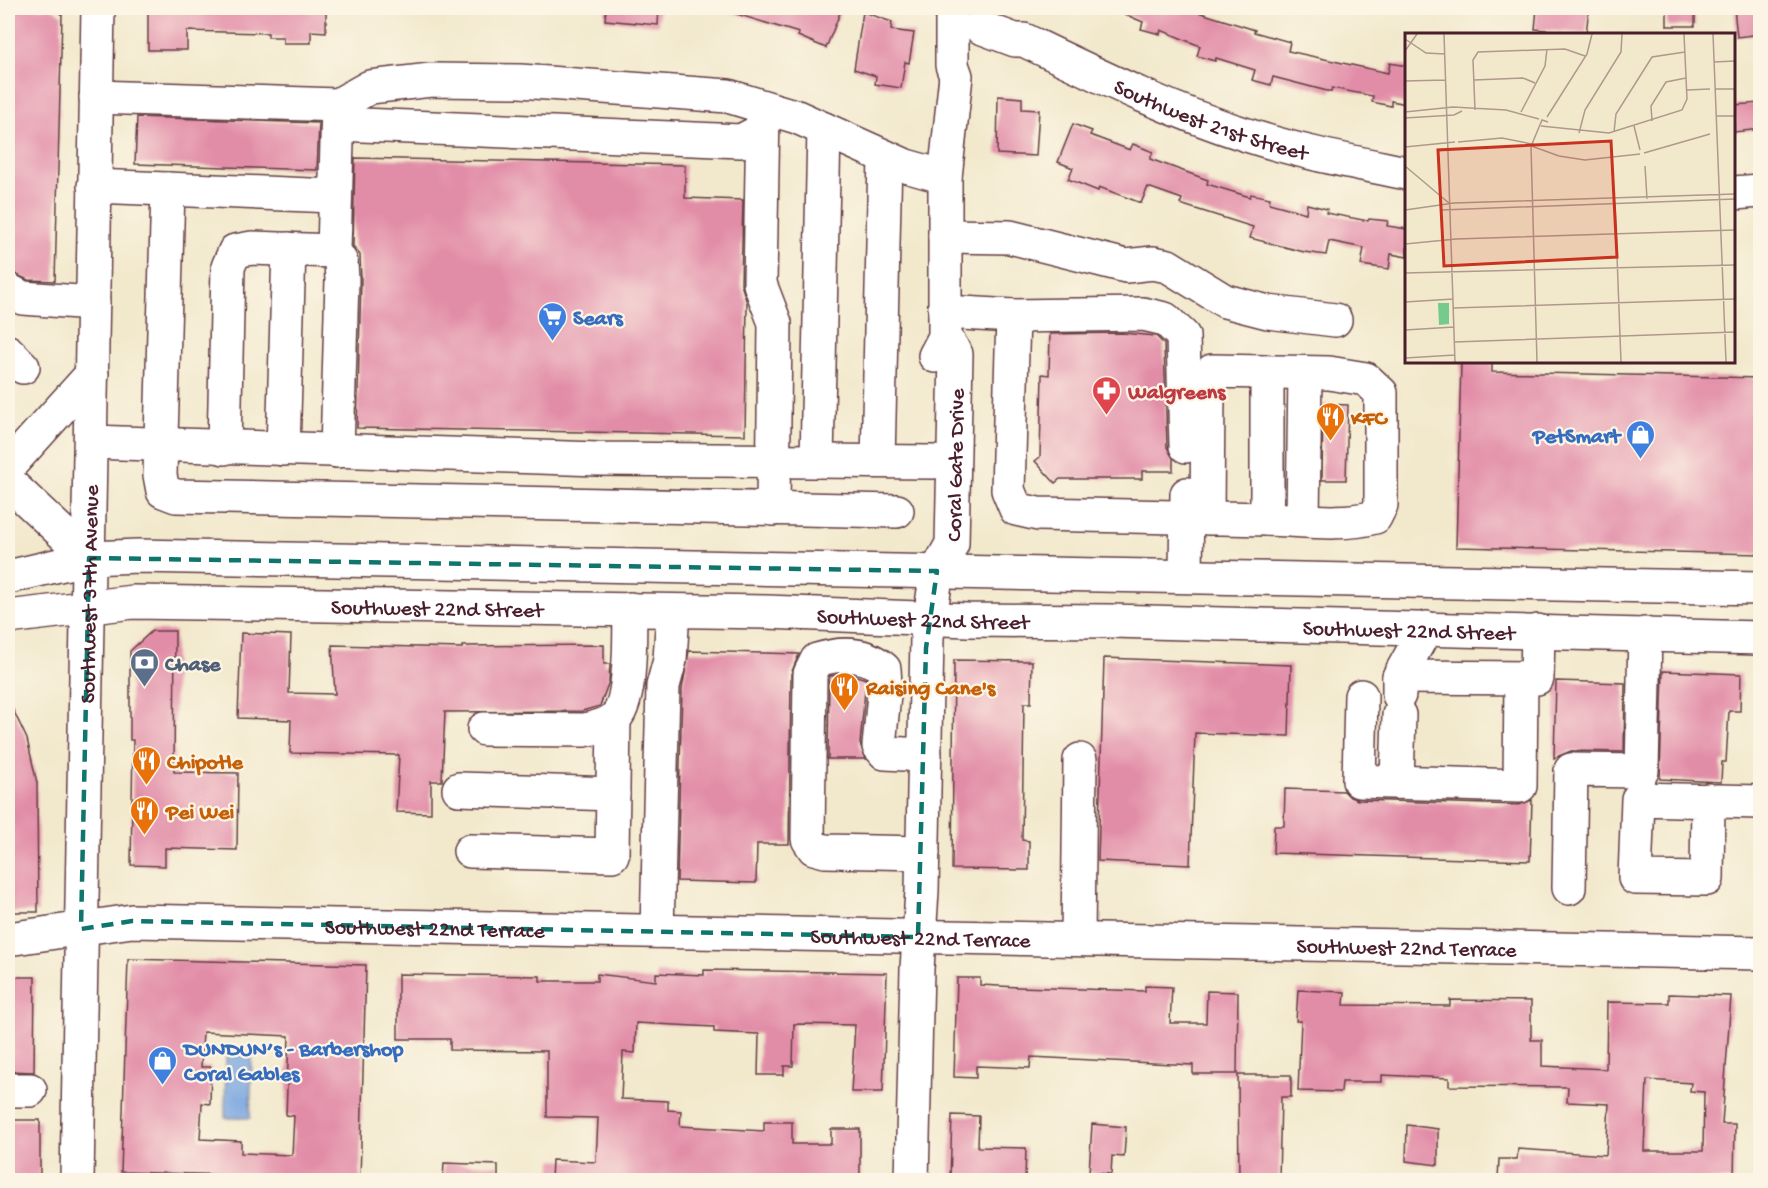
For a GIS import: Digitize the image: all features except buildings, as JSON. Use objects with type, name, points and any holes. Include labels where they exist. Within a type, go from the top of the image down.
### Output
[{"type":"main road","name":"Southwest 37th Avenue","points":[[77,1180],[98,8]]},
{"type":"main road","name":"Southwest 21st Street","points":[[967,15],[1019,30],[1024,40],[1128,89],[1224,128],[1300,151],[1405,173]]},
{"type":"main road","name":"Coral Gate Drive","points":[[937,571],[931,544],[935,353],[945,325],[945,177],[956,76],[952,65],[967,15]]},
{"type":"main road","points":[[337,451],[342,280],[341,261],[334,251],[338,114],[370,87],[442,80],[520,81],[648,88],[728,96],[763,118],[824,129],[906,166],[945,177]]},
{"type":"main road","points":[[96,97],[741,141],[763,118]]},
{"type":"main road","points":[[763,118],[760,284],[775,324],[773,509]]},
{"type":"main road","points":[[817,460],[824,129]]},
{"type":"main road","points":[[878,461],[885,157]]},
{"type":"main road","points":[[94,186],[334,196]]},
{"type":"main road","points":[[168,189],[160,475],[163,491],[176,496],[897,511]]},
{"type":"main road","points":[[1735,193],[1761,191]]},
{"type":"main road","points":[[945,236],[1010,237],[1126,266],[1153,263],[1168,266],[1225,302],[1268,312],[1335,320]]},
{"type":"main road","points":[[224,448],[228,267],[236,251],[252,248],[334,251]]},
{"type":"main road","points":[[283,449],[289,249]]},
{"type":"main road","points":[[8,290],[23,298],[93,303]]},
{"type":"main road","points":[[945,325],[1013,316],[1143,314],[1165,318],[1183,336],[1197,518]]},
{"type":"main road","points":[[1013,316],[1008,490],[1016,509],[1038,514],[1197,518],[1360,521],[1375,517],[1381,505],[1381,393],[1366,379],[1329,373],[1212,371],[1208,391],[1197,518],[1186,575]]},
{"type":"main road","name":"Coral Gate Drive","points":[[937,571],[952,544],[956,354],[945,325]]},
{"type":"main road","points":[[1267,372],[1267,519]]},
{"type":"main road","points":[[1303,520],[1305,373]]},
{"type":"main road","points":[[8,467],[92,374]]},
{"type":"main road","points":[[91,442],[598,459],[933,462]]},
{"type":"main road","points":[[8,482],[88,558]]},
{"type":"main road","name":"Southwest 22nd Street","points":[[8,577],[88,558],[275,558],[1761,588]]},
{"type":"main road","points":[[912,1180],[928,618],[937,571]]},
{"type":"main road","name":"Southwest 22nd Street","points":[[8,617],[133,602],[630,609],[928,618],[1645,633],[1761,638]]},
{"type":"main road","points":[[470,850],[612,855],[614,719],[626,694],[630,609]]},
{"type":"main road","points":[[657,931],[663,686],[670,660],[673,610]]},
{"type":"main road","points":[[1397,782],[1399,696],[1426,628]]},
{"type":"main road","points":[[1361,696],[1359,781],[1520,786],[1529,678],[1538,631]]},
{"type":"main road","points":[[1569,888],[1571,770],[1642,771],[1645,633]]},
{"type":"main road","points":[[923,853],[825,851],[814,848],[808,840],[810,674],[817,660],[830,656],[856,656],[873,659],[884,669],[885,684],[879,746],[885,753],[925,755]]},
{"type":"main road","points":[[1399,696],[1529,678]]},
{"type":"main road","points":[[1529,678],[1538,788]]},
{"type":"main road","points":[[484,729],[584,730],[600,727],[614,719]]},
{"type":"main road","points":[[1078,939],[1080,760]]},
{"type":"main road","points":[[459,789],[613,794]]},
{"type":"main road","points":[[1708,800],[1761,802]]},
{"type":"main road","name":"Southwest 22nd Terrace","points":[[8,939],[132,921],[1761,953]]},
{"type":"highlighted area","points":[[89,558],[937,571],[926,648],[918,937],[132,921],[81,929]]},
{"type":"water","points":[[226,1054],[252,1055],[250,1118],[225,1118]]},
{"type":"place","name":"Sears","points":[[552,342]]},
{"type":"place","name":"Walgreens","points":[[1107,416]]},
{"type":"place","name":"KFC","points":[[1330,442]]},
{"type":"place","name":"PetSmart","points":[[1641,460]]},
{"type":"place","name":"Chase","points":[[144,688]]},
{"type":"place","name":"Raising Cane's","points":[[845,712]]},
{"type":"place","name":"Chipotle","points":[[146,786]]},
{"type":"place","name":"Pei Wei","points":[[145,836]]},
{"type":"place","name":"DUNDUN’s - Barbershop Coral Gables","points":[[163,1086]]}]
